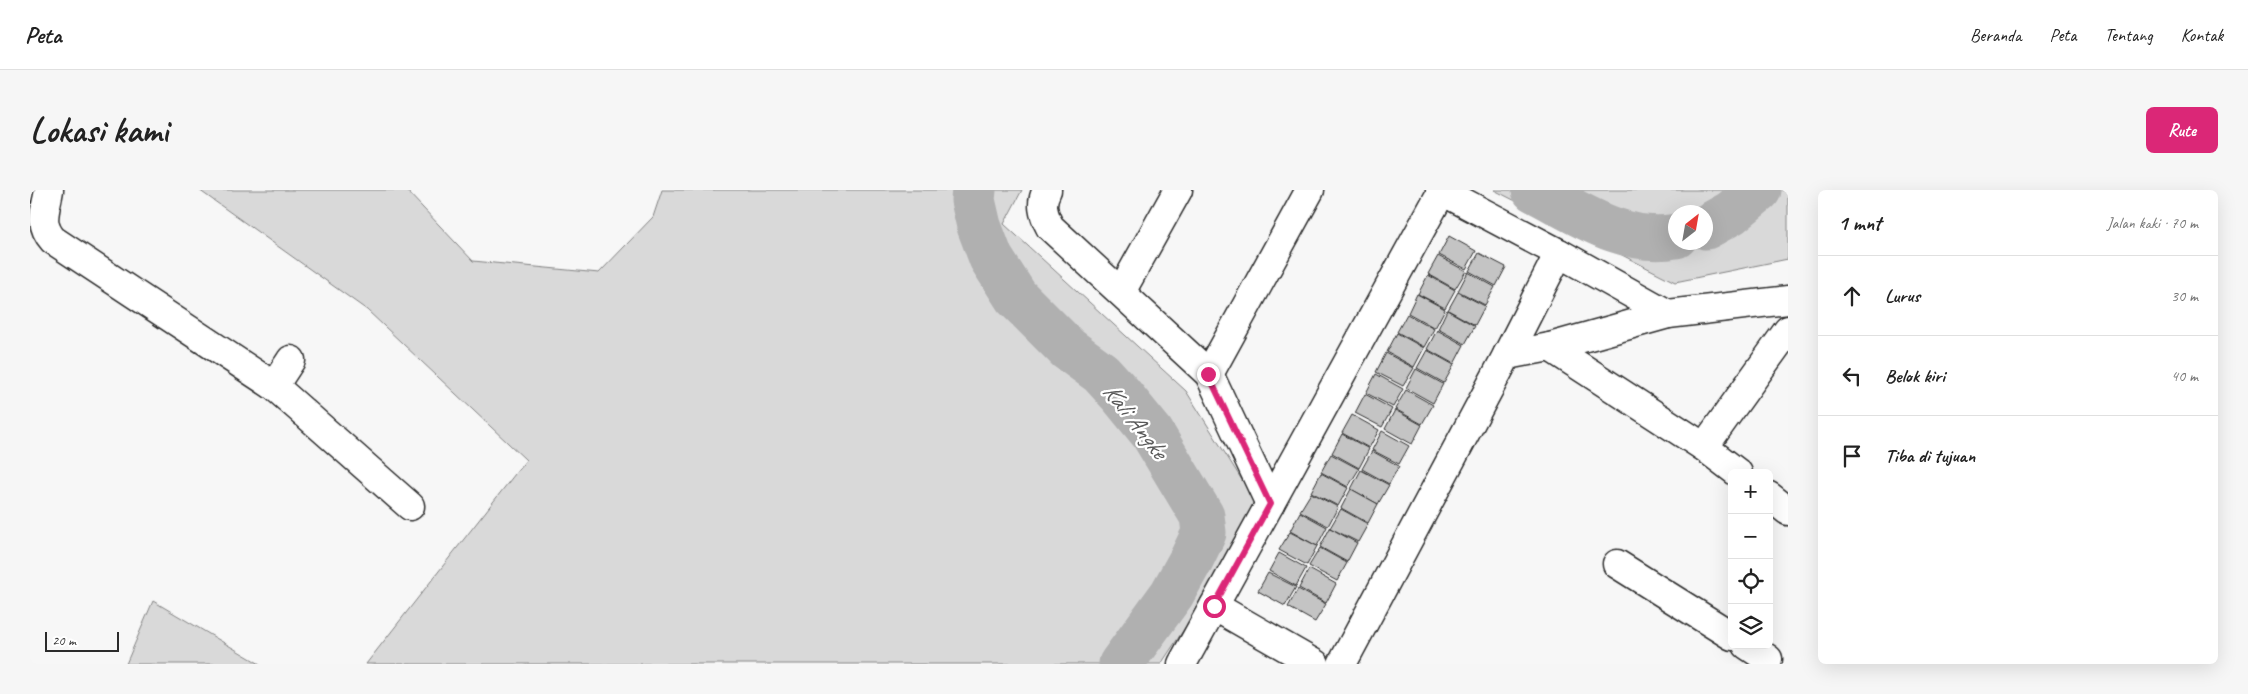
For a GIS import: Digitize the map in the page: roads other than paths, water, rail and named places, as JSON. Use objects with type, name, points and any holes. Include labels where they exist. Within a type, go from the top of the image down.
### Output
[{"type":"street","points":[[49,190],[43,224],[45,231],[53,240],[274,386],[410,506]]},
{"type":"street","points":[[1047,190],[1042,200],[1046,219],[1050,227],[1208,374],[1270,504]]},
{"type":"street","points":[[1121,292],[1178,190]]},
{"type":"street","points":[[1208,374],[1310,190]]},
{"type":"street","points":[[1182,664],[1441,191],[1560,253],[1668,314]]},
{"type":"street","points":[[1342,664],[1560,253]]},
{"type":"street","points":[[1507,355],[1550,347],[1668,314],[1788,300]]},
{"type":"street","points":[[1704,447],[1788,330]]},
{"type":"street","points":[[1550,347],[1704,447],[1733,469]]},
{"type":"street","points":[[274,386],[291,360]]},
{"type":"street","points":[[1773,499],[1788,511]]},
{"type":"street","points":[[1618,564],[1728,633]]},
{"type":"street","points":[[1214,606],[1315,664]]},
{"type":"waterway","name":"Kali Angke","points":[[974,190],[973,200],[979,226],[991,258],[1016,297],[1068,349],[1101,373],[1121,395],[1152,433],[1202,516],[1204,533],[1192,558],[1172,594],[1121,664]]},
{"type":"waterway","name":"Kali Angke","points":[[1534,190],[1584,217],[1620,232],[1657,238],[1668,237]]},
{"type":"waterway","name":"Kali Angke","points":[[1713,223],[1731,213],[1759,190]]}]
